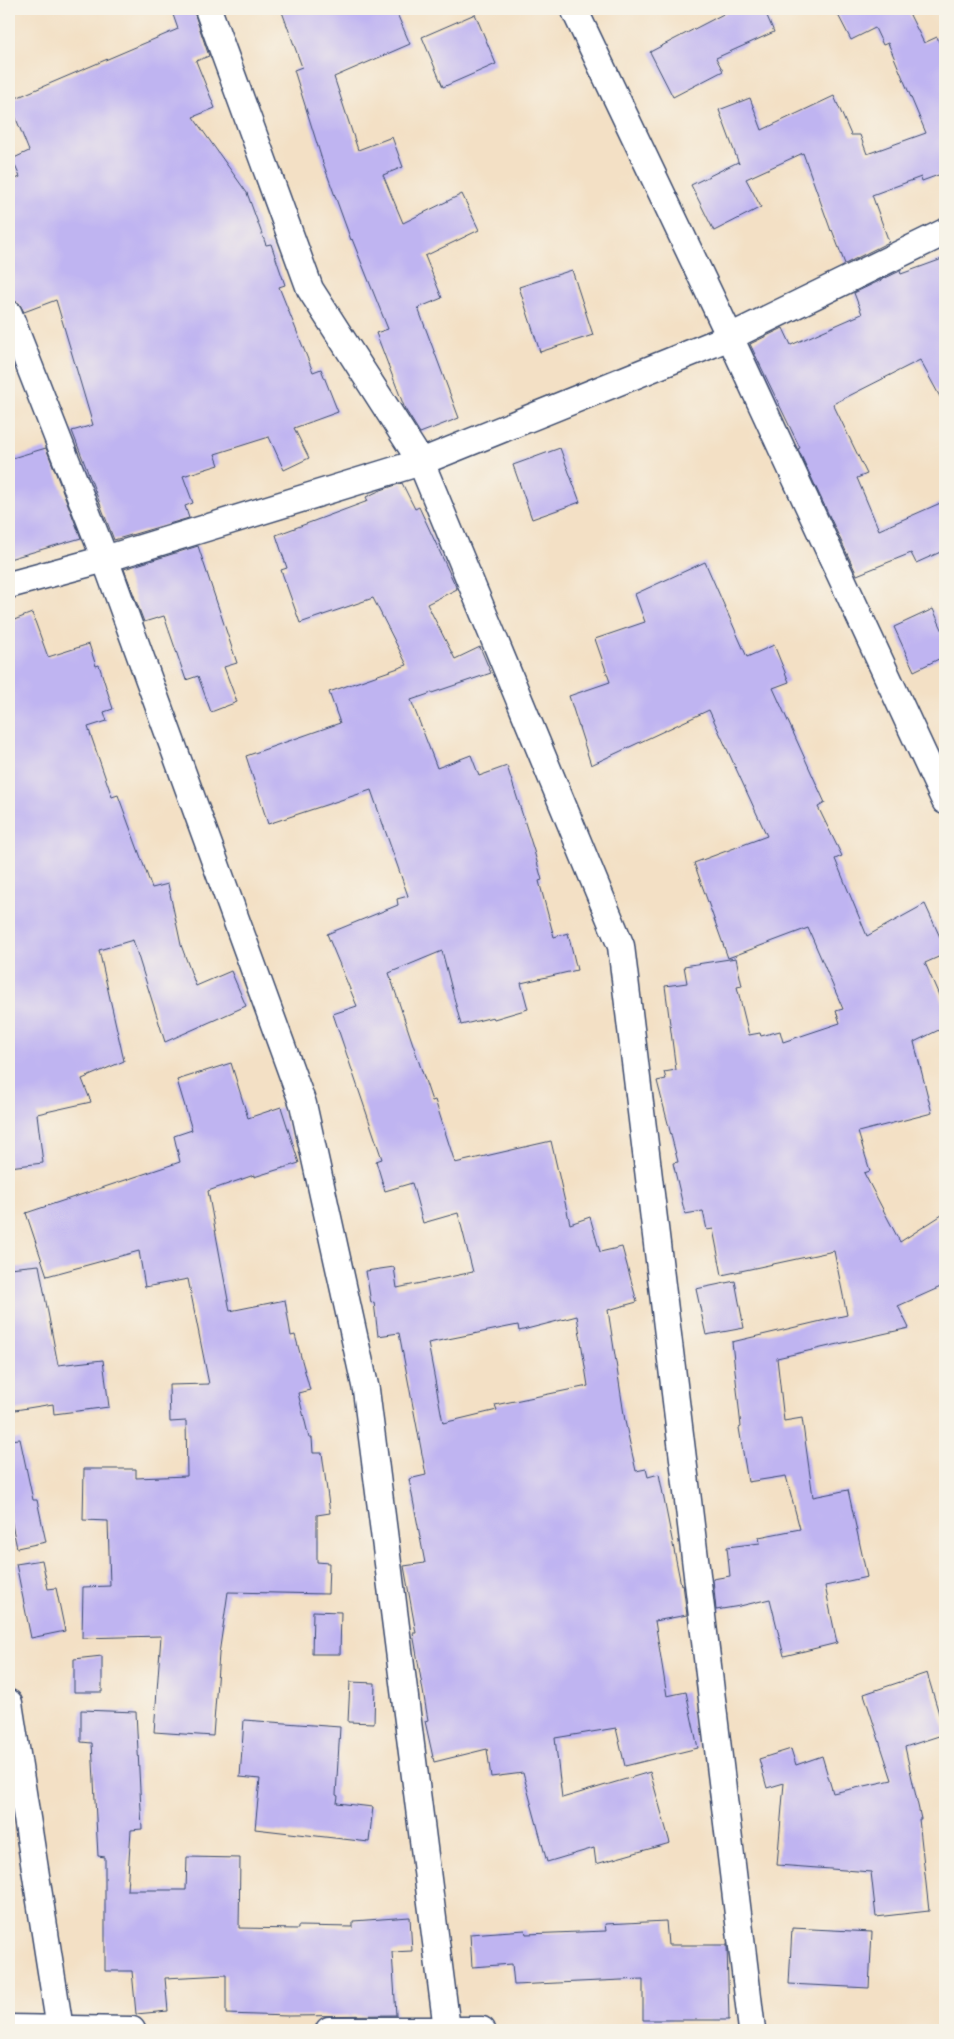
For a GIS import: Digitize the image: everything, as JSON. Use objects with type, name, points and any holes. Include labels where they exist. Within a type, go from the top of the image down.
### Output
[{"type":"street","points":[[208,9],[310,288],[421,462],[621,946],[752,2030]]},
{"type":"street","points":[[574,9],[730,337],[945,802]]},
{"type":"street","points":[[9,585],[105,560],[421,462],[730,337],[945,232]]},
{"type":"street","points":[[9,314],[105,560],[303,1104],[366,1390],[447,2029]]},
{"type":"street","points":[[9,1703],[60,2029]]},
{"type":"street","points":[[9,2028],[132,2030]]},
{"type":"street","points":[[328,2030],[482,2030]]},
{"type":"building","points":[[171,9],[193,9],[209,56],[196,61],[215,108],[193,117],[247,193],[266,245],[271,244],[285,285],[279,287],[313,372],[321,369],[338,412],[294,428],[309,458],[284,470],[269,437],[215,454],[219,465],[183,476],[193,503],[185,506],[189,518],[114,540],[72,431],[93,425],[56,300],[24,312],[19,303],[9,299],[9,182],[20,177],[12,159],[29,151],[9,101],[178,29]]},
{"type":"building","points":[[281,9],[395,9],[410,44],[334,77],[358,150],[392,137],[403,167],[383,175],[403,223],[462,194],[479,230],[425,256],[442,298],[418,308],[459,418],[420,433],[405,409],[376,333],[388,329],[351,240],[323,163],[294,70],[302,67]]},
{"type":"building","points":[[733,9],[764,9],[774,32],[716,58],[723,71],[673,97],[650,52]]},
{"type":"building","points":[[835,9],[913,9],[908,11],[924,43],[937,37],[945,56],[945,177],[944,173],[922,181],[921,177],[872,195],[889,242],[845,264],[803,153],[746,179],[761,207],[714,231],[691,185],[738,162],[739,164],[719,110],[750,98],[762,130],[834,96],[851,135],[860,135],[867,154],[926,133],[888,43],[883,45],[875,28],[851,40]]},
{"type":"building","points":[[475,14],[496,64],[443,87],[422,37]]},
{"type":"building","points":[[945,258],[945,406],[920,360],[833,404],[867,474],[857,478],[879,530],[945,501],[945,550],[916,563],[911,553],[857,575],[798,449],[800,448],[750,344],[783,328],[791,345],[862,314],[854,293],[900,271],[901,274]]},
{"type":"building","points":[[572,270],[593,335],[540,352],[519,287]]},
{"type":"building","points":[[46,448],[81,538],[9,559],[9,459]]},
{"type":"building","points":[[560,448],[580,502],[532,519],[513,465]]},
{"type":"building","points":[[402,483],[415,509],[419,507],[457,589],[427,604],[455,659],[480,647],[491,673],[411,700],[437,768],[471,755],[479,776],[507,766],[542,880],[539,881],[554,937],[568,933],[577,970],[521,983],[528,1009],[494,1019],[493,1017],[461,1025],[442,951],[389,973],[432,1101],[435,1100],[455,1163],[551,1141],[570,1224],[590,1217],[600,1252],[622,1247],[637,1302],[608,1310],[625,1421],[636,1471],[646,1469],[648,1477],[659,1474],[681,1585],[683,1584],[687,1615],[655,1621],[667,1696],[686,1692],[698,1748],[625,1766],[616,1728],[555,1738],[562,1798],[650,1772],[670,1843],[596,1864],[594,1848],[547,1862],[523,1773],[491,1777],[487,1749],[434,1762],[425,1721],[428,1720],[413,1633],[416,1633],[404,1566],[425,1563],[409,1479],[426,1475],[399,1333],[378,1336],[374,1302],[371,1303],[366,1271],[394,1267],[397,1288],[473,1272],[458,1213],[423,1223],[412,1183],[385,1191],[376,1161],[382,1159],[333,1014],[357,1006],[327,934],[398,905],[397,899],[408,896],[371,790],[268,824],[246,756],[340,723],[329,692],[407,665],[373,598],[300,623],[281,570],[287,568],[276,535],[368,501],[366,497]],"holes":[[[577,1316],[588,1386],[495,1405],[497,1410],[443,1423],[428,1343],[518,1325],[519,1331]]]},
{"type":"building","points":[[198,546],[237,663],[224,667],[237,702],[211,712],[198,676],[186,680],[164,616],[144,622],[124,569]]},
{"type":"building","points":[[705,562],[747,657],[774,645],[789,682],[773,688],[825,803],[818,807],[842,856],[835,859],[867,936],[925,904],[945,948],[945,954],[925,963],[945,1009],[945,1027],[914,1042],[932,1113],[858,1132],[870,1171],[864,1173],[900,1242],[945,1213],[945,1285],[898,1306],[909,1328],[777,1358],[784,1421],[802,1418],[813,1497],[848,1490],[867,1577],[825,1586],[837,1643],[784,1656],[770,1599],[716,1610],[713,1579],[730,1576],[727,1547],[760,1543],[759,1537],[800,1529],[786,1476],[748,1482],[739,1428],[741,1427],[732,1342],[847,1315],[834,1251],[722,1275],[713,1229],[707,1230],[703,1211],[685,1214],[673,1163],[678,1162],[657,1081],[666,1079],[664,1072],[676,1070],[665,986],[687,983],[684,966],[736,958],[742,986],[737,987],[749,1035],[760,1033],[761,1036],[780,1031],[783,1042],[840,1023],[836,1011],[843,1009],[808,928],[728,958],[694,863],[767,836],[709,710],[591,765],[569,696],[610,682],[595,639],[645,622],[635,594]]},
{"type":"building","points":[[933,609],[945,636],[945,656],[914,671],[894,627]]},
{"type":"building","points":[[32,613],[48,657],[89,644],[96,666],[99,665],[113,709],[104,712],[107,721],[88,727],[112,797],[118,795],[152,888],[168,884],[181,945],[196,986],[231,971],[246,1006],[165,1042],[133,940],[99,950],[124,1061],[82,1079],[91,1102],[37,1114],[43,1163],[9,1167],[9,622]]},
{"type":"building","points":[[231,1063],[248,1118],[281,1107],[299,1163],[254,1177],[254,1175],[208,1191],[230,1311],[285,1300],[291,1336],[295,1335],[310,1390],[298,1393],[309,1438],[312,1438],[313,1453],[322,1453],[330,1513],[317,1515],[317,1562],[329,1563],[328,1594],[228,1592],[219,1654],[213,1736],[154,1732],[161,1636],[82,1638],[83,1587],[110,1586],[108,1521],[83,1520],[84,1469],[136,1469],[136,1478],[187,1476],[186,1421],[170,1422],[169,1385],[209,1384],[188,1279],[145,1287],[139,1251],[47,1276],[26,1213],[180,1162],[174,1136],[192,1130],[177,1080]]},
{"type":"building","points":[[39,1265],[58,1365],[103,1360],[109,1407],[54,1414],[53,1404],[9,1411],[9,1268]]},
{"type":"building","points":[[735,1281],[744,1328],[706,1335],[696,1289]]},
{"type":"building","points":[[20,1439],[33,1500],[37,1500],[46,1542],[17,1548],[9,1510],[9,1440]]},
{"type":"building","points":[[42,1560],[48,1589],[56,1588],[65,1631],[31,1638],[16,1564]]},
{"type":"building","points":[[313,1611],[341,1612],[340,1654],[312,1654]]},
{"type":"building","points":[[102,1656],[102,1692],[74,1692],[74,1659]]},
{"type":"building","points":[[927,1673],[945,1734],[905,1747],[921,1819],[919,1819],[929,1911],[876,1917],[871,1872],[777,1865],[784,1783],[767,1788],[759,1759],[791,1749],[796,1765],[822,1756],[833,1793],[892,1780],[864,1694]]},
{"type":"building","points":[[350,1682],[375,1683],[374,1723],[348,1722]]},
{"type":"building","points":[[81,1710],[136,1712],[142,1829],[131,1830],[127,1890],[186,1890],[187,1857],[240,1858],[239,1928],[298,1929],[298,1926],[353,1927],[353,1921],[410,1917],[412,1951],[392,1952],[396,2015],[288,2016],[226,2014],[226,1975],[165,1978],[168,2011],[136,2014],[132,1971],[105,1971],[105,1857],[98,1856],[92,1743],[81,1742]]},
{"type":"building","points":[[244,1720],[340,1727],[337,1803],[373,1807],[369,1842],[255,1829],[260,1779],[240,1777]]},
{"type":"building","points":[[666,1921],[668,1945],[727,1945],[729,2020],[643,2020],[643,1979],[514,1985],[512,1964],[472,1967],[470,1934],[525,1930],[526,1934],[606,1931],[605,1924]]},
{"type":"building","points":[[792,1928],[872,1932],[869,1988],[789,1984]]}]
